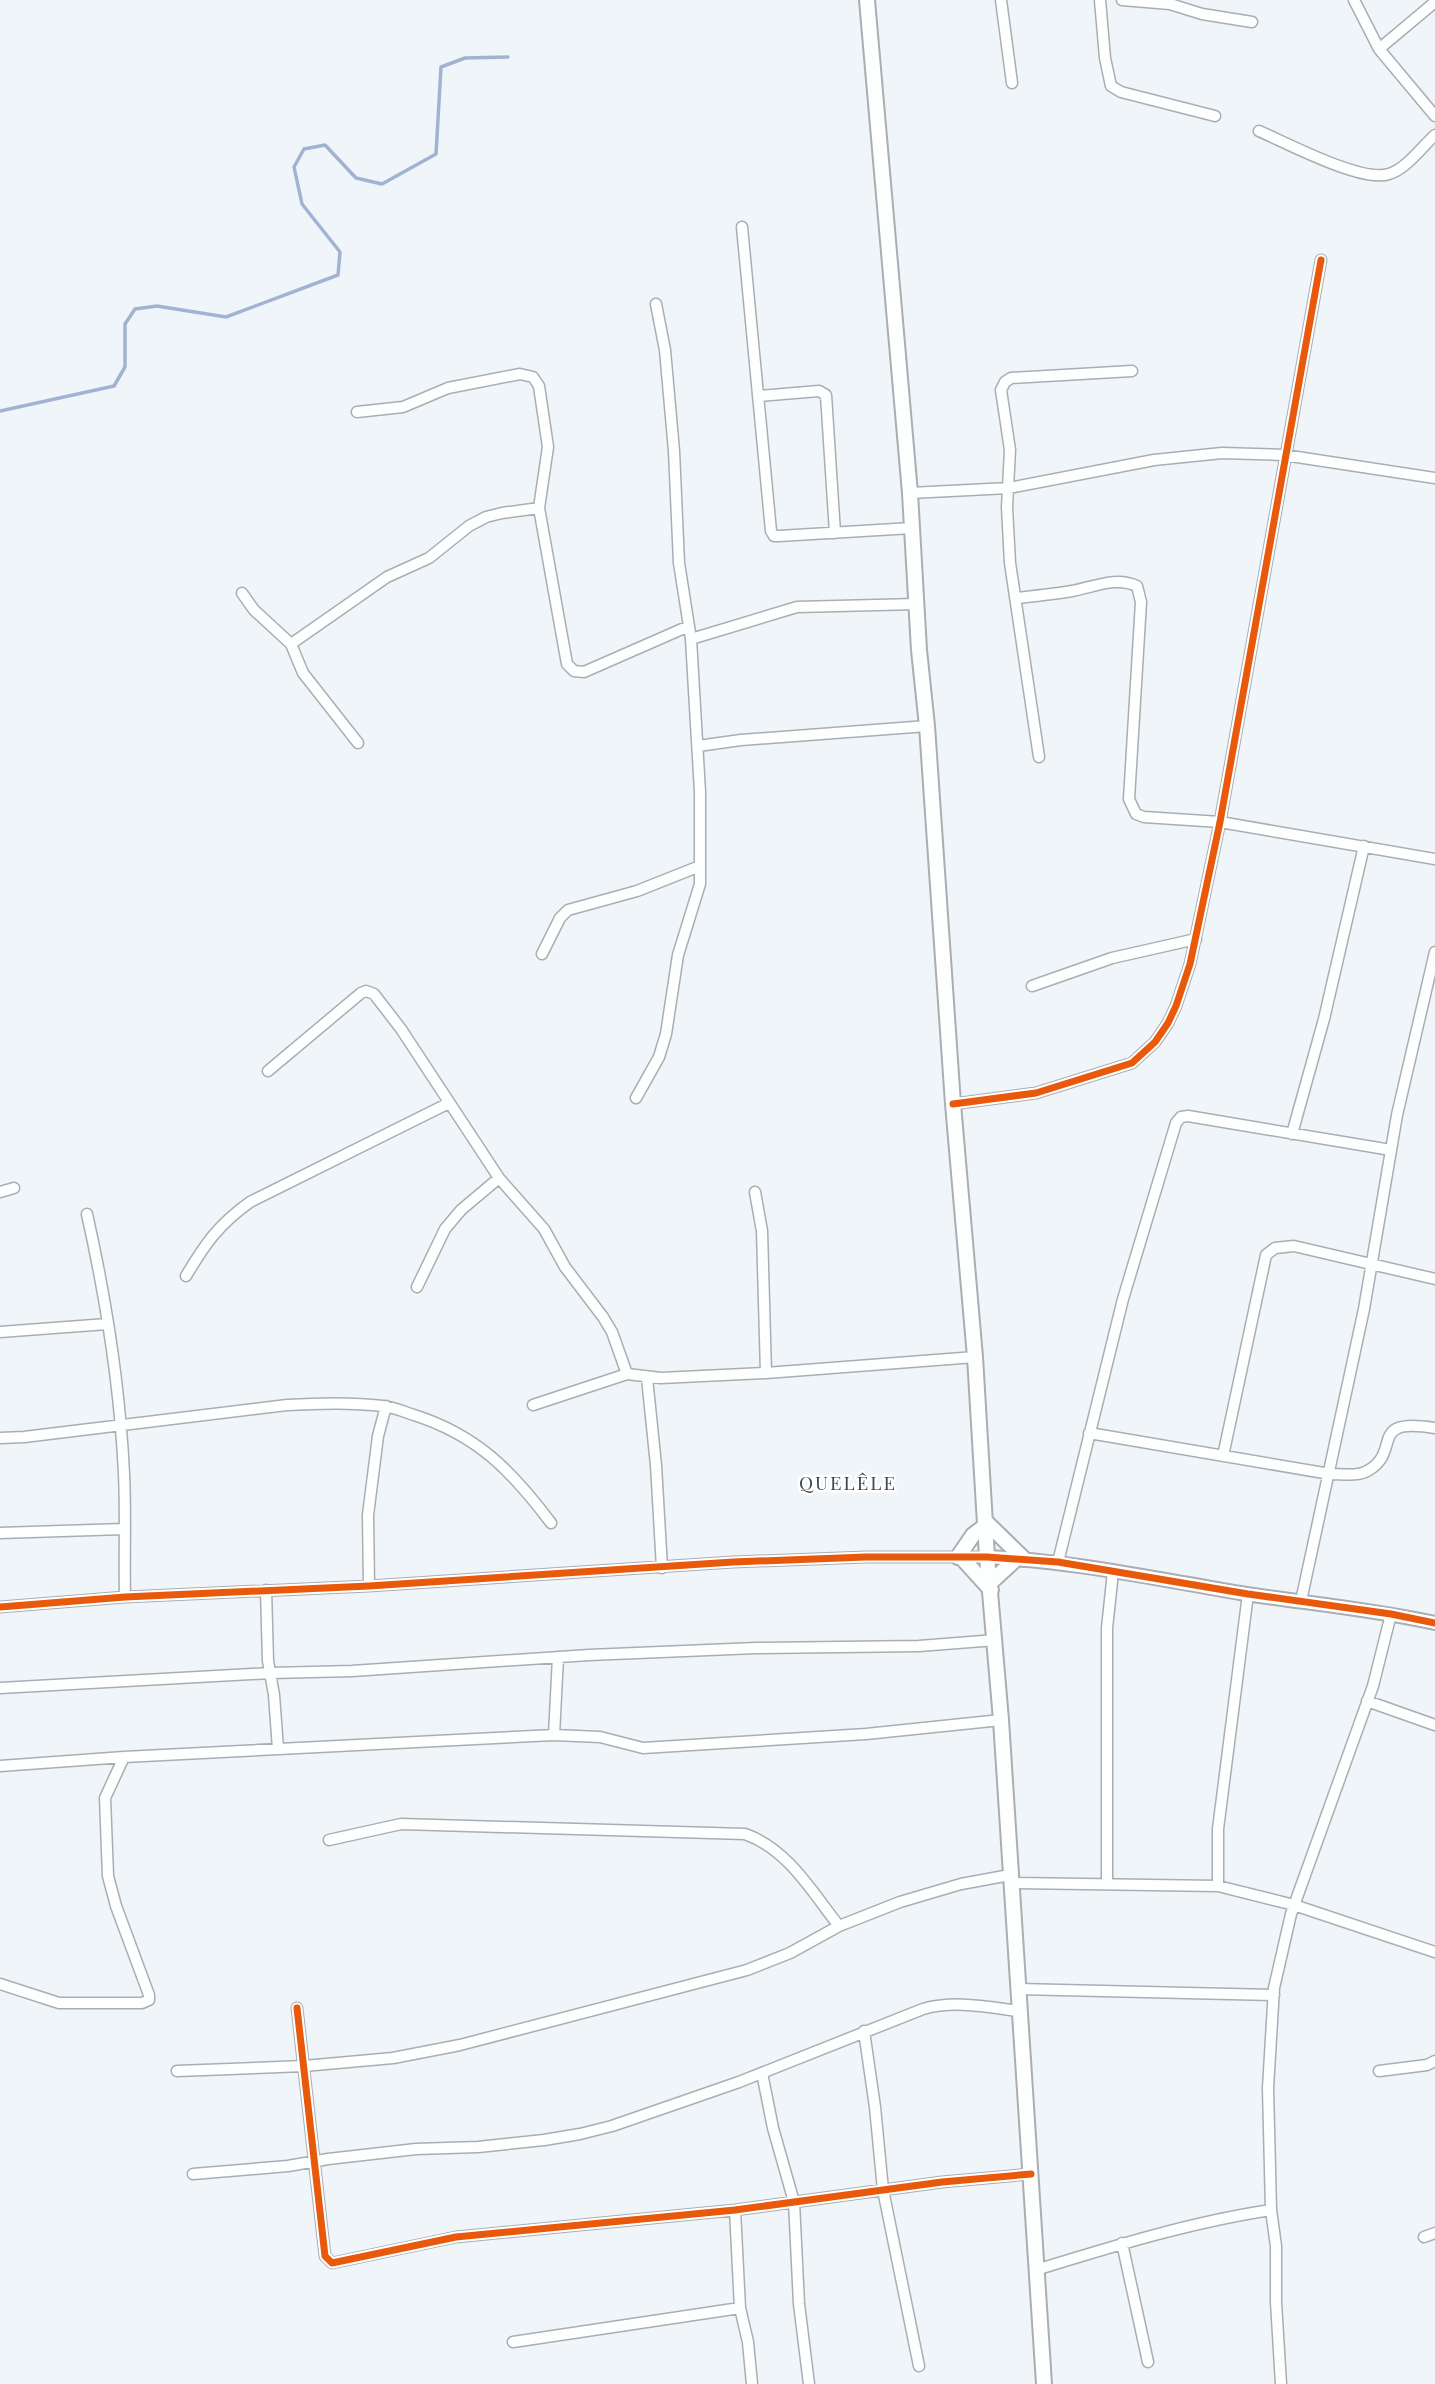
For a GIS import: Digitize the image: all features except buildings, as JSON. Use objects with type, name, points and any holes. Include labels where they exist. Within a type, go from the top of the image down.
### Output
[{"type":"main road","points":[[867,0],[910,493],[953,1104],[975,1357],[1044,2384]]},
{"type":"main road","points":[[985,1524],[973,1535],[960,1558],[990,1586]]},
{"type":"main road","points":[[985,1524],[1020,1559],[990,1586]]},
{"type":"street","points":[[1001,0],[1012,83]]},
{"type":"street","points":[[1100,0],[1105,58],[1111,86],[1121,92],[1215,116]]},
{"type":"street","points":[[1122,0],[1170,4],[1202,14],[1252,22]]},
{"type":"street","points":[[1354,0],[1379,49],[1435,116]]},
{"type":"street","points":[[1379,49],[1435,2]]},
{"type":"street","points":[[1259,131],[1352,170],[1378,176],[1390,174],[1401,167],[1435,135]]},
{"type":"street","points":[[742,227],[771,531],[779,537],[912,528]]},
{"type":"street","points":[[953,1104],[1035,1093],[1121,1068],[1140,1058],[1168,1023],[1185,983],[1220,822],[1321,260]]},
{"type":"street","points":[[636,1098],[659,1057],[666,1034],[678,955],[700,884],[701,792],[691,639],[679,563],[674,451],[666,360],[656,304]]},
{"type":"street","points":[[1039,757],[1007,531],[1010,450],[1001,390],[1005,382],[1012,378],[1132,371]]},
{"type":"street","points":[[357,412],[403,407],[448,388],[520,374],[533,377],[539,386],[548,447],[539,509],[567,664],[574,671],[583,672],[689,626]]},
{"type":"street","points":[[758,396],[819,391],[826,395],[835,533]]},
{"type":"street","points":[[910,493],[1009,488],[1190,454],[1222,453],[1284,455],[1435,478]]},
{"type":"street","points":[[291,644],[387,577],[429,558],[469,526],[486,517],[502,513],[539,509]]},
{"type":"street","points":[[1017,598],[1111,582],[1128,582],[1137,586],[1141,601],[1129,799],[1136,814],[1144,817],[1220,822],[1435,859]]},
{"type":"street","points":[[242,593],[254,610],[291,644],[303,673],[358,743]]},
{"type":"street","points":[[691,639],[796,607],[916,604]]},
{"type":"street","points":[[698,746],[765,738],[927,726]]},
{"type":"street","points":[[1292,1134],[1324,1019],[1364,846]]},
{"type":"street","points":[[542,954],[560,918],[568,910],[637,891],[700,866]]},
{"type":"street","points":[[1032,986],[1112,958],[1196,939]]},
{"type":"street","points":[[1301,1601],[1364,1309],[1397,1115],[1435,952]]},
{"type":"street","points":[[268,1071],[361,993],[371,992],[401,1029],[499,1178],[544,1229],[565,1267],[603,1317],[612,1332],[627,1374]]},
{"type":"street","points":[[186,1276],[207,1241],[231,1216],[250,1202],[450,1103]]},
{"type":"street","points":[[1058,1562],[1124,1299],[1176,1123],[1181,1117],[1188,1116],[1391,1150]]},
{"type":"street","points":[[417,1287],[445,1229],[461,1210],[499,1178]]},
{"type":"street","points":[[0,1192],[15,1188]]},
{"type":"street","points":[[755,1192],[762,1231],[766,1373]]},
{"type":"street","points":[[88,1214],[100,1271],[121,1424],[125,1597]]},
{"type":"street","points":[[1223,1456],[1266,1255],[1275,1248],[1294,1246],[1435,1279]]},
{"type":"street","points":[[0,1332],[107,1324]]},
{"type":"street","points":[[533,1405],[627,1374],[647,1378],[766,1373],[975,1357]]},
{"type":"street","points":[[647,1378],[656,1465],[662,1568]]},
{"type":"street","points":[[0,1438],[312,1404],[386,1406],[454,1430],[477,1445],[506,1469],[551,1523]]},
{"type":"street","points":[[369,1586],[368,1515],[378,1436],[386,1406]]},
{"type":"street","points":[[1089,1433],[1330,1474],[1360,1474],[1371,1470],[1381,1456],[1389,1436],[1397,1427],[1410,1424],[1435,1428]]},
{"type":"street","points":[[0,1533],[124,1529]]},
{"type":"street","points":[[0,1607],[125,1597],[369,1586],[733,1562],[866,1557],[987,1558],[1058,1562],[1435,1623]]},
{"type":"street","points":[[1107,1884],[1107,1628],[1113,1572]]},
{"type":"street","points":[[266,1590],[278,1749]]},
{"type":"street","points":[[1218,1886],[1218,1829],[1248,1594]]},
{"type":"street","points":[[1281,2384],[1276,2246],[1271,2210],[1268,2088],[1274,1995],[1294,1905],[1367,1701],[1391,1614]]},
{"type":"street","points":[[0,1688],[352,1671],[558,1657],[756,1648],[919,1646],[996,1640]]},
{"type":"street","points":[[554,1735],[558,1657]]},
{"type":"street","points":[[1367,1701],[1435,1725]]},
{"type":"street","points":[[0,1766],[554,1735],[600,1737],[643,1748],[866,1734],[1001,1720]]},
{"type":"street","points":[[0,1984],[59,2003],[142,2003],[149,2000],[108,1876],[105,1802],[114,1775],[124,1757]]},
{"type":"street","points":[[328,1840],[401,1824],[745,1834],[771,1847],[787,1859],[839,1926]]},
{"type":"street","points":[[177,2071],[304,2066],[393,2057],[460,2045],[747,1970],[789,1953],[839,1926],[939,1890],[1011,1879],[1218,1886],[1294,1905],[1435,1952]]},
{"type":"street","points":[[1018,1989],[1274,1995]]},
{"type":"street","points":[[193,2174],[288,2166],[416,2149],[478,2147],[580,2134],[612,2126],[762,2073],[864,2031],[938,2005],[967,2004],[1019,2011]]},
{"type":"street","points":[[298,2008],[325,2256],[332,2263],[456,2237],[735,2210],[1031,2174]]},
{"type":"street","points":[[864,2031],[883,2190],[919,2366]]},
{"type":"street","points":[[1379,2071],[1427,2065],[1435,2061]]},
{"type":"street","points":[[762,2073],[773,2128],[794,2202],[799,2304],[809,2384]]},
{"type":"street","points":[[735,2210],[740,2308],[748,2343],[752,2384]]},
{"type":"street","points":[[1036,2270],[1122,2243],[1221,2217],[1271,2210]]},
{"type":"street","points":[[1424,2236],[1435,2234]]},
{"type":"street","points":[[1122,2243],[1148,2362]]},
{"type":"street","points":[[513,2342],[740,2308]]},
{"type":"waterway","points":[[0,411],[114,386],[125,367],[125,324],[135,309],[157,306],[226,317],[338,275],[340,252],[302,204],[294,167],[304,149],[325,145],[356,178],[382,184],[436,154],[441,67],[465,58],[508,57]]},
{"type":"cycle path","points":[[953,1104],[1036,1093],[1132,1063],[1155,1042],[1176,1006],[1190,964],[1220,822],[1321,260]]},
{"type":"cycle path","points":[[0,1607],[125,1597],[369,1586],[733,1562],[866,1557],[987,1557],[1058,1562],[1435,1623]]},
{"type":"cycle path","points":[[297,2008],[325,2256],[332,2263],[456,2237],[735,2210],[942,2182],[1031,2174]]},
{"type":"district","name":"QUELÊLE","points":[[848,1482]]}]
